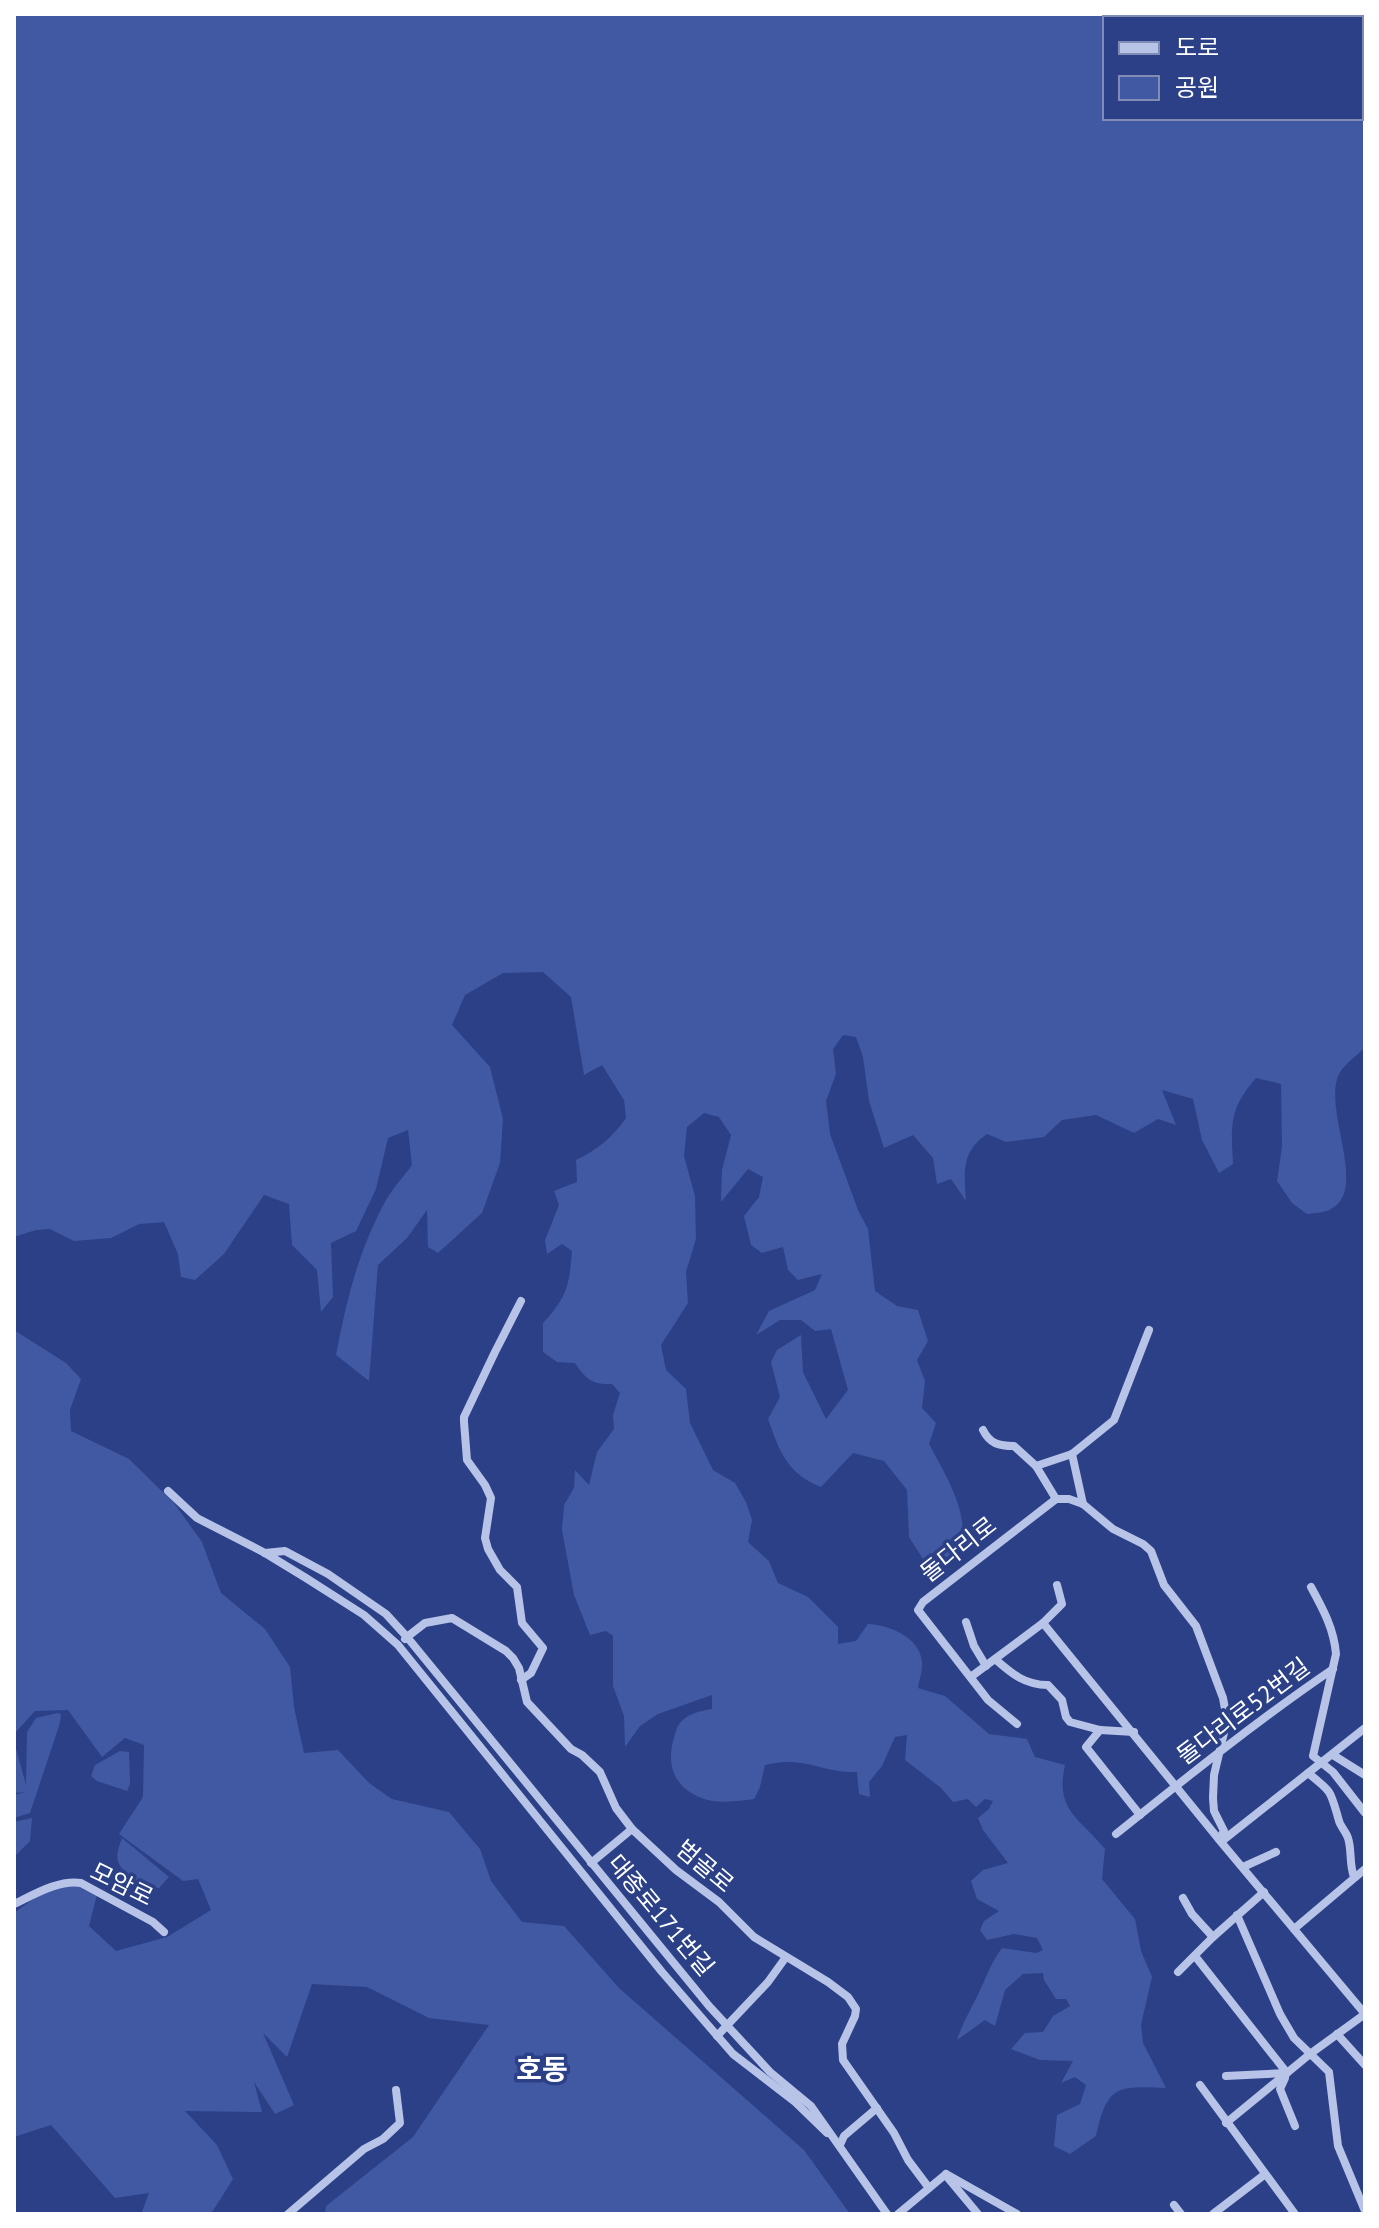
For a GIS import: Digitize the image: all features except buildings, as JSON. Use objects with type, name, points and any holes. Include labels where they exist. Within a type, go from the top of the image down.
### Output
[{"type":"street","points":[[521,1301],[464,1417],[467,1460],[491,1498],[485,1538],[488,1549],[500,1570],[517,1587],[522,1623],[543,1648],[531,1673],[521,1680]]},
{"type":"street","points":[[1036,1466],[1072,1454],[1114,1420],[1149,1330]]},
{"type":"street","points":[[983,1430],[987,1438],[999,1446],[1014,1446]]},
{"type":"street","points":[[1012,1436],[1014,1446],[1036,1466],[1056,1499],[1083,1504],[1113,1529],[1151,1551],[1164,1585],[1196,1626],[1223,1698],[1227,1720],[1218,1756],[1213,1798],[1214,1811],[1224,1831],[1220,1841]]},
{"type":"street","points":[[1072,1454],[1083,1504]]},
{"type":"street","points":[[168,1491],[197,1518],[265,1553],[364,1615],[398,1645],[652,1960],[733,2054],[794,2101],[840,2145],[844,2136],[877,2108]]},
{"type":"street","name":"돌다리로","points":[[1017,1724],[988,1700],[918,1610],[923,1602],[1056,1499]]},
{"type":"street","name":"대종로171번길","points":[[265,1553],[285,1551],[328,1574],[386,1614],[727,2025],[770,2072],[811,2106],[887,2214]]},
{"type":"street","points":[[972,1676],[1043,1623],[1062,1604],[1057,1585]]},
{"type":"street","points":[[1311,1587],[1335,1638],[1336,1654],[1313,1756],[1333,1772],[1365,1813]]},
{"type":"street","name":"범골로","points":[[407,1637],[425,1623],[452,1618],[506,1651],[519,1668],[527,1702],[571,1749],[600,1772],[616,1808],[632,1829],[676,1870],[719,1902],[746,1931],[828,1982],[853,2003],[855,2016],[841,2052],[843,2060],[929,2188]]},
{"type":"street","points":[[966,1622],[974,1646],[986,1666]]},
{"type":"street","points":[[1043,1623],[1365,2014],[1310,2054],[1226,2123]]},
{"type":"street","points":[[398,1645],[407,1637]]},
{"type":"street","points":[[995,1659],[1033,1685],[1048,1685],[1062,1700],[1070,1722],[1100,1730],[1134,1732]]},
{"type":"street","name":"돌다리로52번길","points":[[1178,1785],[1272,1711],[1333,1669]]},
{"type":"street","points":[[1220,1841],[1365,1728]]},
{"type":"street","points":[[1100,1730],[1086,1747],[1140,1815]]},
{"type":"street","points":[[1333,1755],[1365,1775]]},
{"type":"street","points":[[1308,1773],[1329,1791],[1335,1801],[1340,1824],[1348,1839],[1354,1877]]},
{"type":"street","points":[[1116,1834],[1178,1785]]},
{"type":"street","points":[[591,1863],[632,1829]]},
{"type":"street","points":[[1243,1867],[1276,1852]]},
{"type":"street","points":[[1294,1929],[1365,1869]]},
{"type":"street","name":"모암로","points":[[14,1904],[74,1882],[130,1908],[164,1932]]},
{"type":"street","points":[[1178,1972],[1264,1892]]},
{"type":"street","points":[[1183,1898],[1192,1914],[1213,1937]]},
{"type":"street","points":[[1237,1915],[1280,2014],[1294,2038],[1329,2072],[1338,2146],[1365,2211]]},
{"type":"street","points":[[1195,1956],[1287,2073]]},
{"type":"street","points":[[717,2036],[768,1982],[786,1957]]},
{"type":"street","points":[[1337,2034],[1365,2065]]},
{"type":"street","points":[[1226,2076],[1287,2073]]},
{"type":"street","points":[[1287,2073],[1280,2089],[1295,2126]]},
{"type":"street","points":[[1200,2085],[1295,2214]]},
{"type":"street","points":[[288,2214],[364,2149],[383,2139],[400,2123],[396,2090]]},
{"type":"street","points":[[898,2214],[946,2174]]},
{"type":"street","points":[[946,2174],[978,2214]]},
{"type":"street","points":[[946,2174],[1017,2214]]},
{"type":"street","points":[[1213,2214],[1264,2175]]},
{"type":"street","points":[[1174,2205],[1181,2214]]},
{"type":"green space","points":[[14,14],[1365,14],[1365,1047],[1341,1070],[1335,1089],[1346,1167],[1342,1199],[1329,1210],[1307,1214],[1292,1203],[1277,1181],[1282,1147],[1281,1084],[1256,1078],[1236,1109],[1232,1138],[1233,1164],[1219,1173],[1202,1140],[1193,1099],[1162,1090],[1176,1125],[1158,1119],[1134,1133],[1096,1115],[1062,1120],[1044,1137],[1006,1142],[987,1134],[968,1155],[966,1201],[951,1179],[937,1184],[933,1158],[913,1135],[884,1148],[869,1101],[863,1057],[856,1037],[843,1035],[833,1049],[836,1074],[826,1101],[830,1134],[868,1229],[875,1291],[897,1306],[918,1310],[928,1341],[917,1360],[925,1381],[922,1408],[936,1423],[929,1444],[954,1494],[962,1522],[959,1547],[943,1568],[930,1570],[909,1537],[907,1490],[884,1461],[853,1453],[821,1487],[792,1468],[781,1451],[768,1419],[780,1397],[771,1362],[777,1350],[801,1335],[803,1372],[826,1419],[848,1390],[831,1329],[815,1331],[801,1320],[780,1320],[756,1335],[769,1311],[815,1290],[822,1274],[798,1280],[788,1270],[783,1247],[762,1253],[751,1245],[744,1216],[759,1197],[763,1177],[748,1169],[721,1202],[722,1170],[731,1135],[719,1117],[704,1113],[687,1127],[684,1156],[695,1196],[696,1239],[686,1272],[688,1303],[661,1345],[666,1370],[686,1389],[690,1423],[713,1470],[735,1483],[746,1502],[752,1520],[748,1542],[769,1561],[778,1583],[808,1597],[838,1627],[838,1644],[856,1641],[868,1624],[885,1627],[910,1639],[920,1653],[922,1665],[918,1688],[945,1696],[989,1734],[1027,1739],[1035,1757],[1065,1765],[1063,1793],[1066,1803],[1105,1849],[1102,1879],[1135,1919],[1141,1951],[1152,1977],[1141,2025],[1143,2043],[1166,2088],[1136,2087],[1117,2092],[1105,2107],[1096,2136],[1070,2154],[1054,2146],[1057,2115],[1080,2104],[1086,2085],[1075,2077],[1061,2083],[1073,2061],[1040,2060],[1011,2049],[1025,2033],[1043,2032],[1053,2016],[1070,2006],[1066,1999],[1056,1999],[1043,1973],[1023,1974],[1005,1990],[995,2026],[985,2020],[957,2040],[990,1967],[1002,1948],[1036,1953],[1043,1950],[1037,1938],[1014,1934],[987,1940],[980,1930],[984,1921],[999,1911],[977,1899],[971,1881],[983,1870],[1008,1863],[983,1830],[978,1818],[993,1801],[985,1799],[976,1807],[968,1799],[953,1802],[941,1788],[905,1760],[907,1735],[895,1737],[882,1766],[869,1782],[870,1797],[859,1794],[857,1772],[791,1762],[765,1765],[754,1799],[712,1801],[690,1792],[674,1774],[671,1759],[673,1741],[678,1726],[686,1717],[712,1709],[712,1695],[658,1714],[640,1726],[625,1747],[624,1716],[613,1686],[613,1636],[606,1631],[590,1635],[574,1595],[562,1530],[564,1505],[574,1488],[575,1470],[589,1485],[597,1452],[614,1429],[613,1415],[620,1393],[612,1384],[590,1380],[575,1363],[557,1362],[543,1352],[543,1323],[565,1291],[572,1251],[562,1244],[547,1254],[545,1240],[559,1205],[554,1191],[577,1182],[576,1160],[604,1143],[626,1118],[624,1100],[602,1065],[584,1075],[571,997],[543,972],[503,973],[465,995],[452,1025],[490,1067],[503,1119],[500,1163],[482,1213],[438,1253],[428,1247],[427,1210],[407,1238],[378,1265],[369,1381],[336,1355],[349,1295],[368,1237],[386,1200],[412,1165],[408,1130],[388,1138],[376,1189],[356,1231],[331,1243],[333,1297],[321,1312],[317,1270],[292,1245],[289,1204],[264,1195],[224,1254],[195,1280],[181,1277],[178,1254],[164,1222],[139,1224],[111,1238],[74,1241],[50,1229],[14,1237]]},
{"type":"green space","points":[[14,1330],[66,1363],[81,1379],[70,1410],[71,1431],[129,1459],[174,1503],[202,1542],[221,1593],[265,1629],[290,1667],[294,1707],[304,1753],[338,1750],[369,1783],[392,1799],[449,1812],[480,1849],[491,1881],[522,1922],[564,1926],[619,1988],[804,2150],[850,2214],[325,2214],[326,2206],[413,2137],[489,2025],[429,2018],[367,1987],[312,1984],[287,2057],[263,2033],[294,2105],[275,2114],[254,2082],[262,2112],[185,2111],[217,2145],[233,2179],[211,2214],[141,2214],[149,2193],[115,2198],[51,2125],[14,2137],[14,1913],[58,1881],[98,1891],[89,1926],[116,1951],[167,1937],[211,1910],[198,1879],[183,1881],[119,1834],[143,1797],[144,1745],[125,1738],[102,1757],[68,1710],[35,1711],[14,1734]]},
{"type":"green space","points":[[61,1714],[60,1723],[30,1813],[14,1818],[14,1795],[25,1792],[14,1793],[14,1741],[26,1785],[27,1732],[36,1718]]},
{"type":"green space","points":[[120,1751],[129,1752],[130,1784],[127,1791],[91,1776],[95,1765]]},
{"type":"green space","points":[[32,1818],[30,1841],[14,1857],[14,1822]]},
{"type":"green space","points":[[122,1838],[169,1877],[159,1888],[142,1884],[122,1869],[117,1858]]},
{"type":"district","name":"호동","points":[[542,2068]]}]
